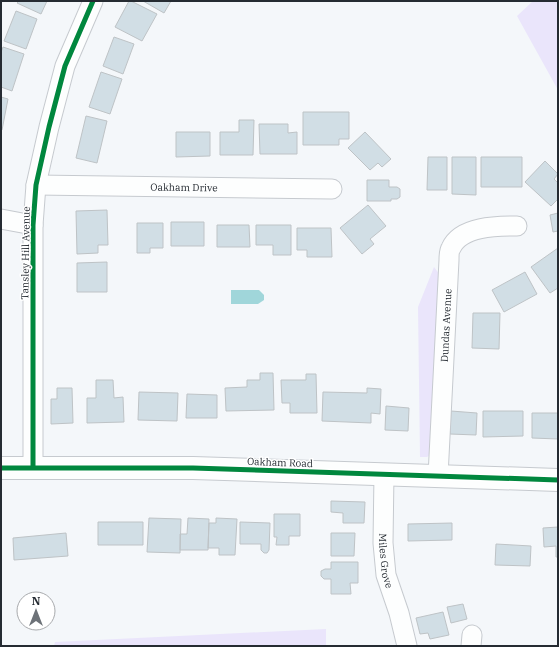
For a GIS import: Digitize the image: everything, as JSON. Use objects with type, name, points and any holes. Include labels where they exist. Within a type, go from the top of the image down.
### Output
[{"type":"street","name":"Tansley Hill Avenue","points":[[33,467],[33,225],[36,185],[64,66],[93,1]]},
{"type":"street","name":"Oakham Drive","points":[[36,185],[332,189]]},
{"type":"street","points":[[1,219],[33,225]]},
{"type":"street","name":"Dundas Avenue","points":[[438,476],[449,260],[451,247],[458,239],[474,229],[496,226],[517,226]]},
{"type":"street","name":"Oakham Road","points":[[1,468],[193,468],[558,480]]},
{"type":"street","name":"Miles Grove","points":[[384,474],[383,543],[386,575],[399,613],[407,646]]},
{"type":"shaded area","points":[[533,1],[558,1],[558,90],[517,16]]},
{"type":"shaded area","points":[[434,267],[440,275],[431,454],[427,457],[420,457],[418,307]]},
{"type":"shaded area","points":[[326,629],[326,646],[54,646],[55,642]]},
{"type":"water","points":[[231,290],[259,290],[264,295],[264,300],[258,304],[231,304]]},
{"type":"building","points":[[19,1],[47,1],[41,14],[17,3]]},
{"type":"building","points":[[129,1],[157,14],[142,41],[115,27]]},
{"type":"building","points":[[143,1],[171,1],[164,13]]},
{"type":"building","points":[[16,11],[37,19],[26,49],[4,41]]},
{"type":"building","points":[[114,37],[134,44],[123,74],[103,66]]},
{"type":"building","points":[[3,47],[24,54],[12,91],[1,87],[1,52]]},
{"type":"building","points":[[101,72],[122,79],[110,114],[89,107]]},
{"type":"building","points":[[1,97],[8,99],[2,130],[1,130]]},
{"type":"building","points":[[303,112],[349,112],[349,139],[339,139],[339,145],[303,145]]},
{"type":"building","points":[[86,116],[107,121],[97,163],[76,158]]},
{"type":"building","points":[[239,120],[254,120],[253,155],[220,155],[220,132],[239,132]]},
{"type":"building","points":[[259,124],[288,124],[288,133],[297,132],[297,154],[260,154]]},
{"type":"building","points":[[176,132],[210,132],[210,156],[176,157]]},
{"type":"building","points":[[365,132],[391,159],[382,167],[378,163],[370,170],[348,148]]},
{"type":"building","points":[[428,157],[447,157],[447,190],[427,190]]},
{"type":"building","points":[[452,157],[476,157],[476,195],[452,194]]},
{"type":"building","points":[[481,157],[522,157],[522,187],[481,187]]},
{"type":"building","points":[[545,161],[558,174],[554,179],[558,183],[558,199],[551,206],[525,182]]},
{"type":"building","points":[[367,180],[389,180],[389,187],[397,187],[400,189],[400,197],[397,199],[391,199],[391,201],[367,201]]},
{"type":"building","points":[[368,205],[386,226],[370,239],[374,244],[362,254],[340,228]]},
{"type":"building","points":[[107,210],[108,245],[98,245],[98,253],[77,254],[76,211]]},
{"type":"building","points":[[558,213],[558,231],[553,232],[550,215]]},
{"type":"building","points":[[171,222],[204,222],[204,246],[171,246]]},
{"type":"building","points":[[137,223],[163,223],[163,248],[150,248],[150,253],[137,253]]},
{"type":"building","points":[[217,225],[249,225],[250,247],[217,247]]},
{"type":"building","points":[[256,225],[291,225],[291,255],[273,255],[273,245],[256,245]]},
{"type":"building","points":[[297,228],[331,228],[332,257],[307,257],[307,250],[297,250]]},
{"type":"building","points":[[558,248],[558,288],[550,293],[531,267]]},
{"type":"building","points":[[107,262],[107,292],[77,292],[77,263]]},
{"type":"building","points":[[525,272],[537,294],[504,312],[492,290]]},
{"type":"building","points":[[473,313],[500,313],[499,349],[472,348]]},
{"type":"building","points":[[260,373],[273,373],[274,410],[226,411],[225,388],[247,387],[247,380],[260,380]]},
{"type":"building","points":[[306,374],[316,374],[317,413],[290,413],[290,403],[282,403],[281,380],[306,380]]},
{"type":"building","points":[[96,380],[113,380],[114,398],[123,397],[124,422],[87,423],[87,398],[96,398]]},
{"type":"building","points":[[57,388],[72,388],[73,423],[51,424],[51,399],[57,399]]},
{"type":"building","points":[[367,388],[381,389],[380,414],[371,413],[371,423],[322,421],[323,392],[367,393]]},
{"type":"building","points":[[139,392],[178,393],[177,421],[138,420]]},
{"type":"building","points":[[187,394],[217,395],[217,418],[186,418]]},
{"type":"building","points":[[386,406],[409,408],[408,431],[385,430]]},
{"type":"building","points":[[451,411],[477,413],[476,435],[450,434]]},
{"type":"building","points":[[483,411],[523,411],[523,436],[483,437]]},
{"type":"building","points":[[532,413],[558,413],[558,439],[532,438]]},
{"type":"building","points":[[331,501],[365,502],[364,523],[343,523],[343,513],[331,512]]},
{"type":"building","points":[[274,514],[300,514],[300,536],[289,536],[289,545],[276,545],[277,537],[274,537]]},
{"type":"building","points":[[149,518],[181,519],[180,553],[147,552]]},
{"type":"building","points":[[188,518],[209,519],[208,550],[180,550],[180,534],[187,534]]},
{"type":"building","points":[[216,518],[237,519],[235,555],[219,555],[219,548],[208,548],[209,523],[216,523]]},
{"type":"building","points":[[98,522],[143,522],[143,545],[98,545]]},
{"type":"building","points":[[240,522],[270,523],[269,550],[267,553],[264,553],[261,550],[261,544],[240,544]]},
{"type":"building","points":[[452,523],[452,540],[408,541],[408,524]]},
{"type":"building","points":[[558,527],[558,557],[556,557],[556,546],[544,547],[543,528]]},
{"type":"building","points":[[66,533],[68,556],[14,560],[13,538]]},
{"type":"building","points":[[331,533],[355,533],[354,556],[331,556]]},
{"type":"building","points":[[496,544],[531,546],[530,566],[495,565]]},
{"type":"building","points":[[331,562],[358,562],[358,583],[350,583],[351,594],[331,594],[331,579],[324,579],[321,576],[321,571],[331,569]]},
{"type":"building","points":[[463,604],[467,619],[451,623],[447,607]]},
{"type":"building","points":[[443,612],[449,635],[430,639],[428,633],[420,634],[416,618]]},
{"type":"cycle path","points":[[33,467],[33,225],[36,185],[65,66],[93,1]]},
{"type":"cycle path","points":[[1,468],[193,468],[558,480]]}]
